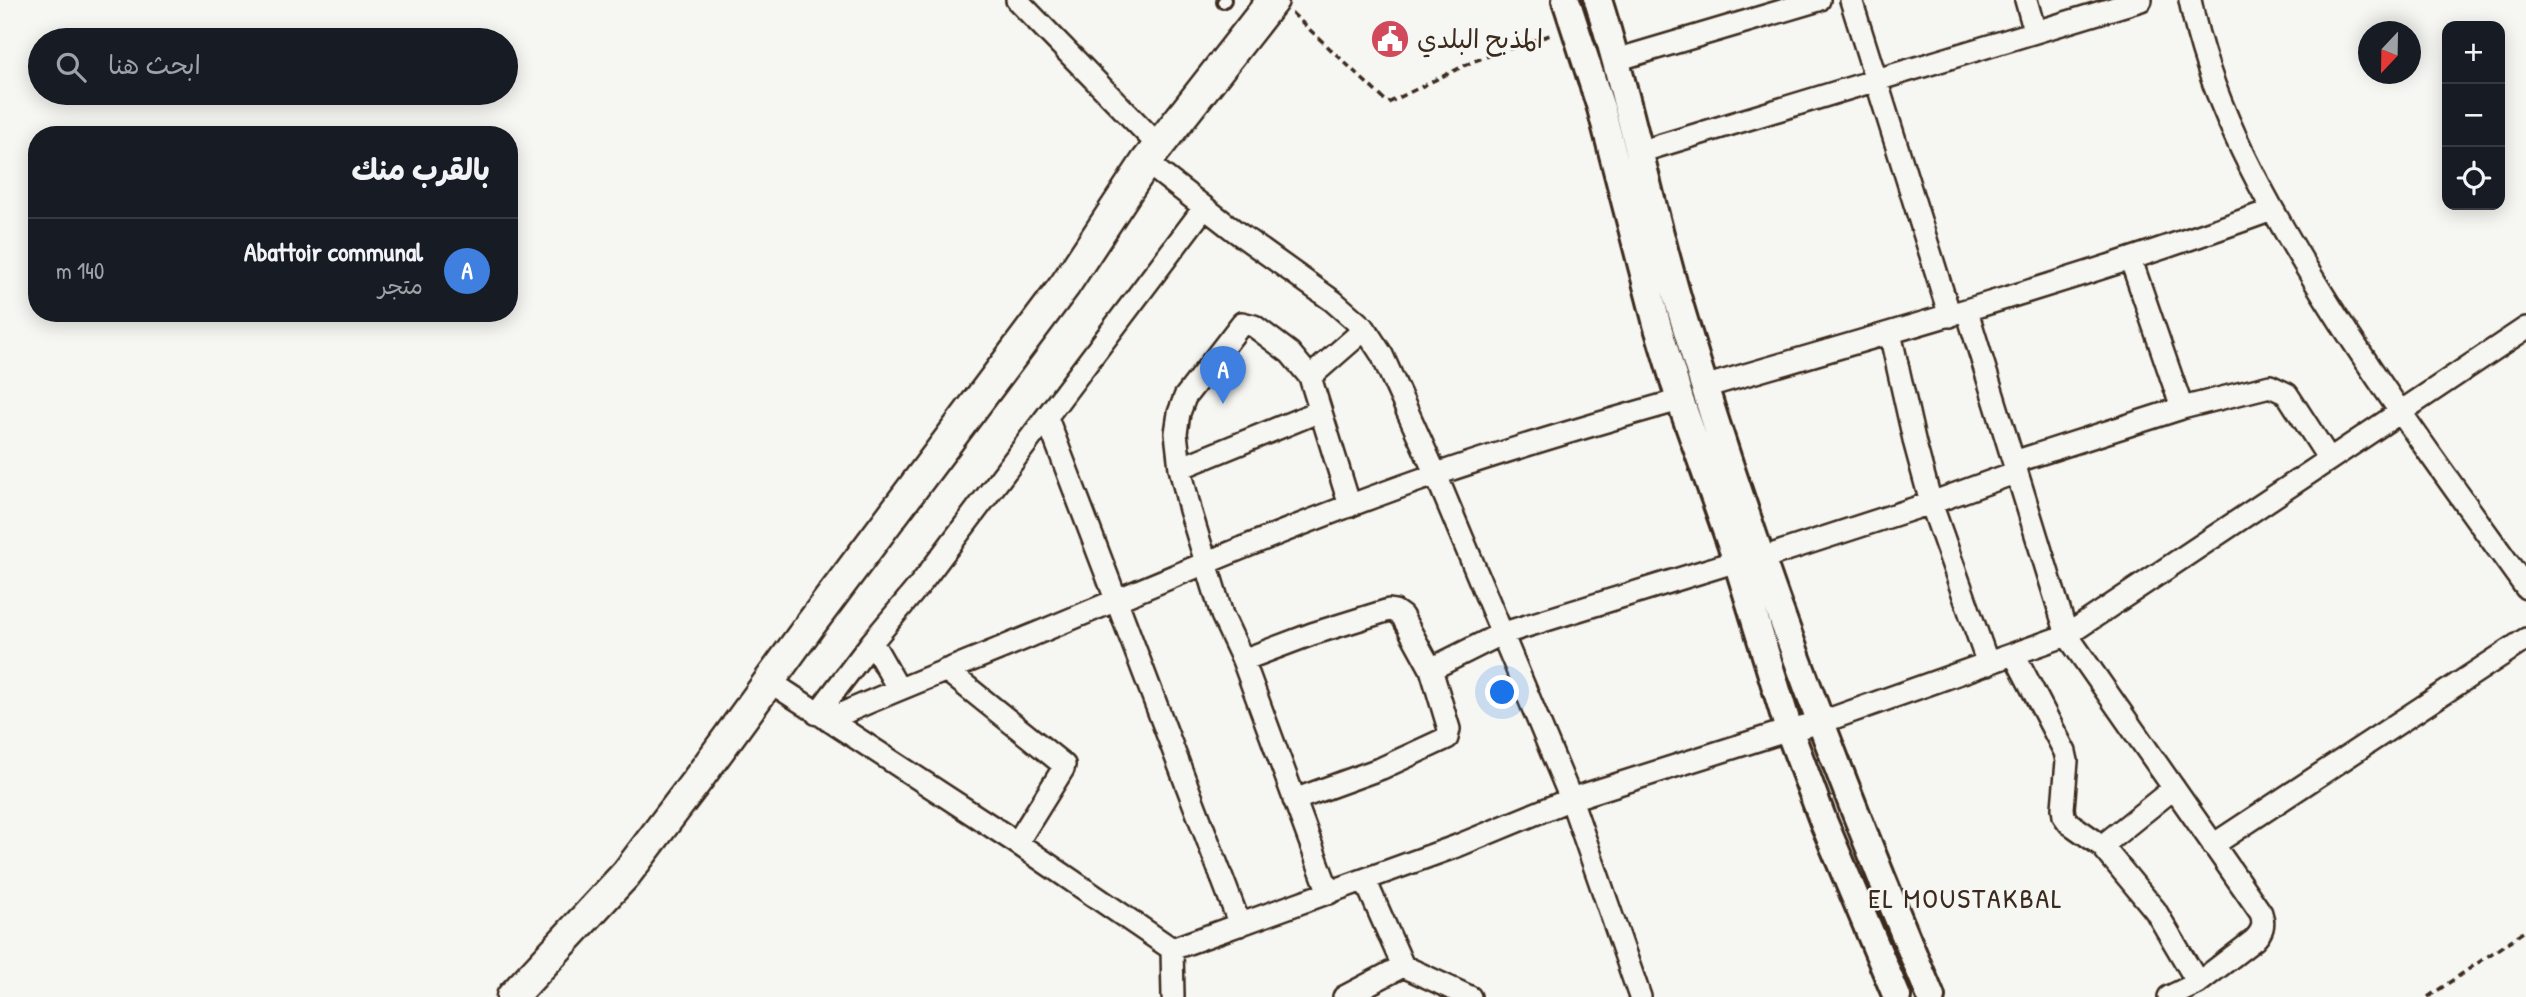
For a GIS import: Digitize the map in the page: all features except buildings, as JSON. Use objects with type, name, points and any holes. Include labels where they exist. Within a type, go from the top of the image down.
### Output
[{"type":"main road","points":[[512,997],[626,874],[1065,285],[1153,154],[1280,5]]},
{"type":"street","points":[[1017,0],[1153,154],[1205,208],[1334,301],[1365,329],[1382,355],[1436,475],[1571,799],[1640,997]]},
{"type":"street","points":[[1566,0],[1601,108],[1657,324],[1680,400],[1750,559],[1786,631],[1866,844],[1931,997]]},
{"type":"street","points":[[1598,0],[1750,559],[1789,730],[1824,823],[1897,997]]},
{"type":"street","points":[[1616,60],[1819,0]]},
{"type":"street","points":[[1851,0],[1959,314],[2015,467],[2067,635],[2261,913],[2261,932],[2254,940],[2198,983],[2169,997]]},
{"type":"street","points":[[2026,0],[2035,32]]},
{"type":"street","points":[[1639,152],[2141,0]]},
{"type":"street","points":[[2190,0],[2197,36],[2216,90],[2272,210],[2337,318],[2400,412],[2526,588]]},
{"type":"street","points":[[822,717],[872,642],[922,582],[1205,208]]},
{"type":"street","points":[[1704,387],[1959,314],[2132,260],[2272,210]]},
{"type":"street","points":[[2132,260],[2182,408]]},
{"type":"street","points":[[1329,893],[1243,660],[1222,615],[1180,468],[1176,433],[1178,413],[1185,397],[1242,323],[1254,326],[1290,352],[1310,377],[1350,506]]},
{"type":"street","points":[[1172,949],[1365,880],[1571,799],[1822,722],[2067,635],[2526,328]]},
{"type":"street","points":[[1310,377],[1365,329]]},
{"type":"street","points":[[1890,333],[1931,503],[1988,664]]},
{"type":"street","points":[[1431,669],[1501,634],[1931,503],[2015,467],[2182,408],[2270,386],[2287,394],[2329,460]]},
{"type":"street","points":[[822,717],[946,670],[1206,562],[1350,506],[1436,475],[1680,400]]},
{"type":"street","points":[[1180,468],[1320,411]]},
{"type":"street","points":[[1047,418],[1240,925]]},
{"type":"street","points":[[1243,660],[1312,634],[1389,610],[1402,616],[1431,669],[1448,729],[1447,738],[1382,768],[1294,800]]},
{"type":"street","points":[[2213,845],[2526,639]]},
{"type":"street","points":[[872,642],[898,688]]},
{"type":"street","points":[[2014,654],[2065,752],[2067,761],[2064,816],[2069,823],[2102,846],[2155,911],[2198,983]]},
{"type":"street","points":[[946,670],[1064,765],[1017,843]]},
{"type":"street","points":[[769,681],[1017,843],[1172,949]]},
{"type":"street","points":[[2102,846],[2174,788]]},
{"type":"street","points":[[1365,880],[1403,966],[1470,997]]},
{"type":"street","points":[[1172,949],[1173,997]]},
{"type":"street","points":[[1343,997],[1403,966]]},
{"type":"path","points":[[1280,5],[1388,103],[1474,61],[1575,27]]},
{"type":"path","points":[[2428,997],[2526,930]]},
{"type":"place","name":"المذبح البلدي","points":[[1390,39]]},
{"type":"place","name":"Abattoir communal","points":[[1223,404]]},
{"type":"district","name":"EL MOUSTAKBAL","points":[[1966,898]]}]
